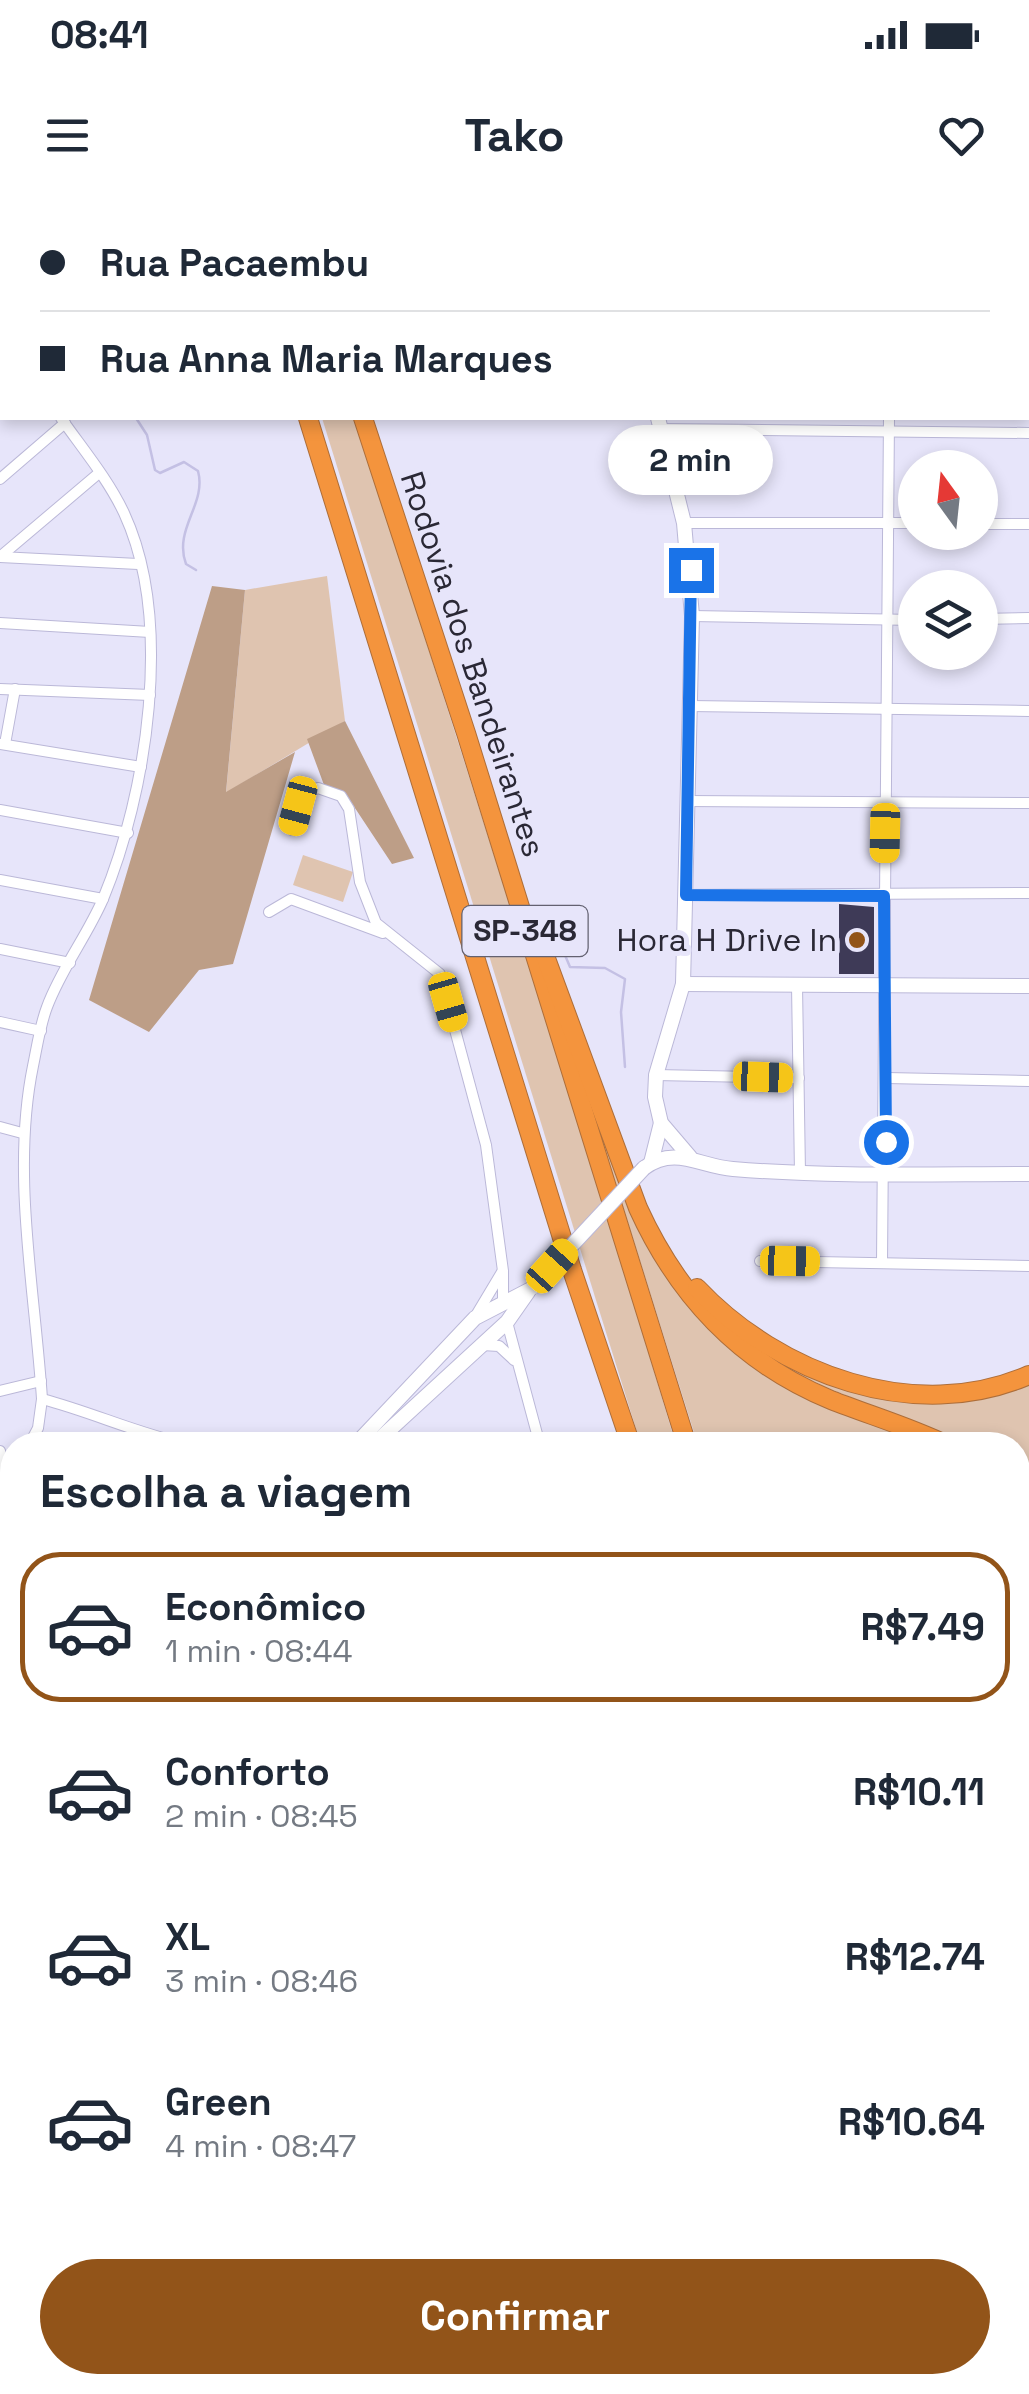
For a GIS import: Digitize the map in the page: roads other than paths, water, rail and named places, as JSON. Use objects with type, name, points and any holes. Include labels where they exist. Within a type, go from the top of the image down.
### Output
[{"type":"highway","name":"SP-348","points":[[309,420],[572,1270],[627,1432]]},
{"type":"highway","name":"Rodovia dos Bandeirantes","points":[[364,420],[492,817],[682,1432]]},
{"type":"highway","points":[[492,817],[624,1174],[670,1269],[706,1315],[745,1352],[827,1398],[914,1432]]},
{"type":"highway","points":[[624,1174],[660,1238],[696,1286],[734,1324],[778,1353],[837,1378],[898,1392],[975,1390],[1029,1375]]},
{"type":"highway","points":[[572,1270],[585,1344],[615,1432]]},
{"type":"main road","points":[[659,423],[684,523],[692,616],[683,984],[656,1074],[654,1097],[661,1123],[690,1157],[724,1169],[1029,1174]]},
{"type":"main road","points":[[683,984],[1029,986]]},
{"type":"main road","points":[[386,1432],[508,1322],[531,1289],[647,1166],[661,1123]]},
{"type":"main road","points":[[647,1166],[690,1157]]},
{"type":"main road","points":[[368,1432],[470,1323],[531,1289]]},
{"type":"main road","points":[[502,1304],[508,1322]]},
{"type":"main road","points":[[470,1323],[479,1346]]},
{"type":"street","points":[[0,479],[63,420],[125,515],[150,632],[150,695],[128,833],[102,900],[47,1007],[22,1133],[42,1399],[36,1432]]},
{"type":"street","points":[[882,1263],[887,1078],[884,896],[889,420]]},
{"type":"street","points":[[659,423],[1029,433]]},
{"type":"street","points":[[0,557],[99,473]]},
{"type":"street","points":[[684,523],[898,522]]},
{"type":"street","points":[[998,524],[1029,524]]},
{"type":"street","points":[[0,557],[138,564]]},
{"type":"street","points":[[692,616],[898,620]]},
{"type":"street","points":[[998,619],[1029,618]]},
{"type":"street","points":[[0,623],[150,632]]},
{"type":"street","points":[[0,689],[150,695]]},
{"type":"street","points":[[15,689],[2,744],[141,767]]},
{"type":"street","points":[[690,706],[1029,711]]},
{"type":"street","points":[[292,830],[307,792],[318,788],[344,800],[363,894],[384,933]]},
{"type":"street","points":[[686,801],[1029,803]]},
{"type":"street","points":[[0,810],[128,833]]},
{"type":"street","points":[[0,880],[102,900]]},
{"type":"street","points":[[686,895],[1029,894]]},
{"type":"street","points":[[269,912],[291,899],[384,933],[440,974],[486,1144],[503,1271],[502,1304]]},
{"type":"street","points":[[0,949],[70,962]]},
{"type":"street","points":[[798,986],[800,1173]]},
{"type":"street","points":[[0,1022],[42,1030]]},
{"type":"street","points":[[656,1074],[798,1078]]},
{"type":"street","points":[[887,1078],[1029,1081]]},
{"type":"street","points":[[0,1127],[22,1133]]},
{"type":"street","points":[[760,1261],[1029,1266]]},
{"type":"street","points":[[470,1323],[503,1271]]},
{"type":"street","points":[[508,1322],[514,1360],[536,1432]]},
{"type":"street","points":[[479,1346],[498,1346],[514,1360]]},
{"type":"street","points":[[0,1390],[41,1381]]},
{"type":"street","points":[[42,1399],[82,1409],[136,1432]]},
{"type":"waterway","points":[[137,420],[147,435],[155,470],[160,473],[184,462],[198,471],[198,495],[186,528],[183,551],[186,564],[196,570]]},
{"type":"waterway","points":[[551,922],[570,967],[605,968],[625,979],[621,1012],[625,1067]]},
{"type":"place","name":"Hora H Drive In","points":[[857,940]]}]
